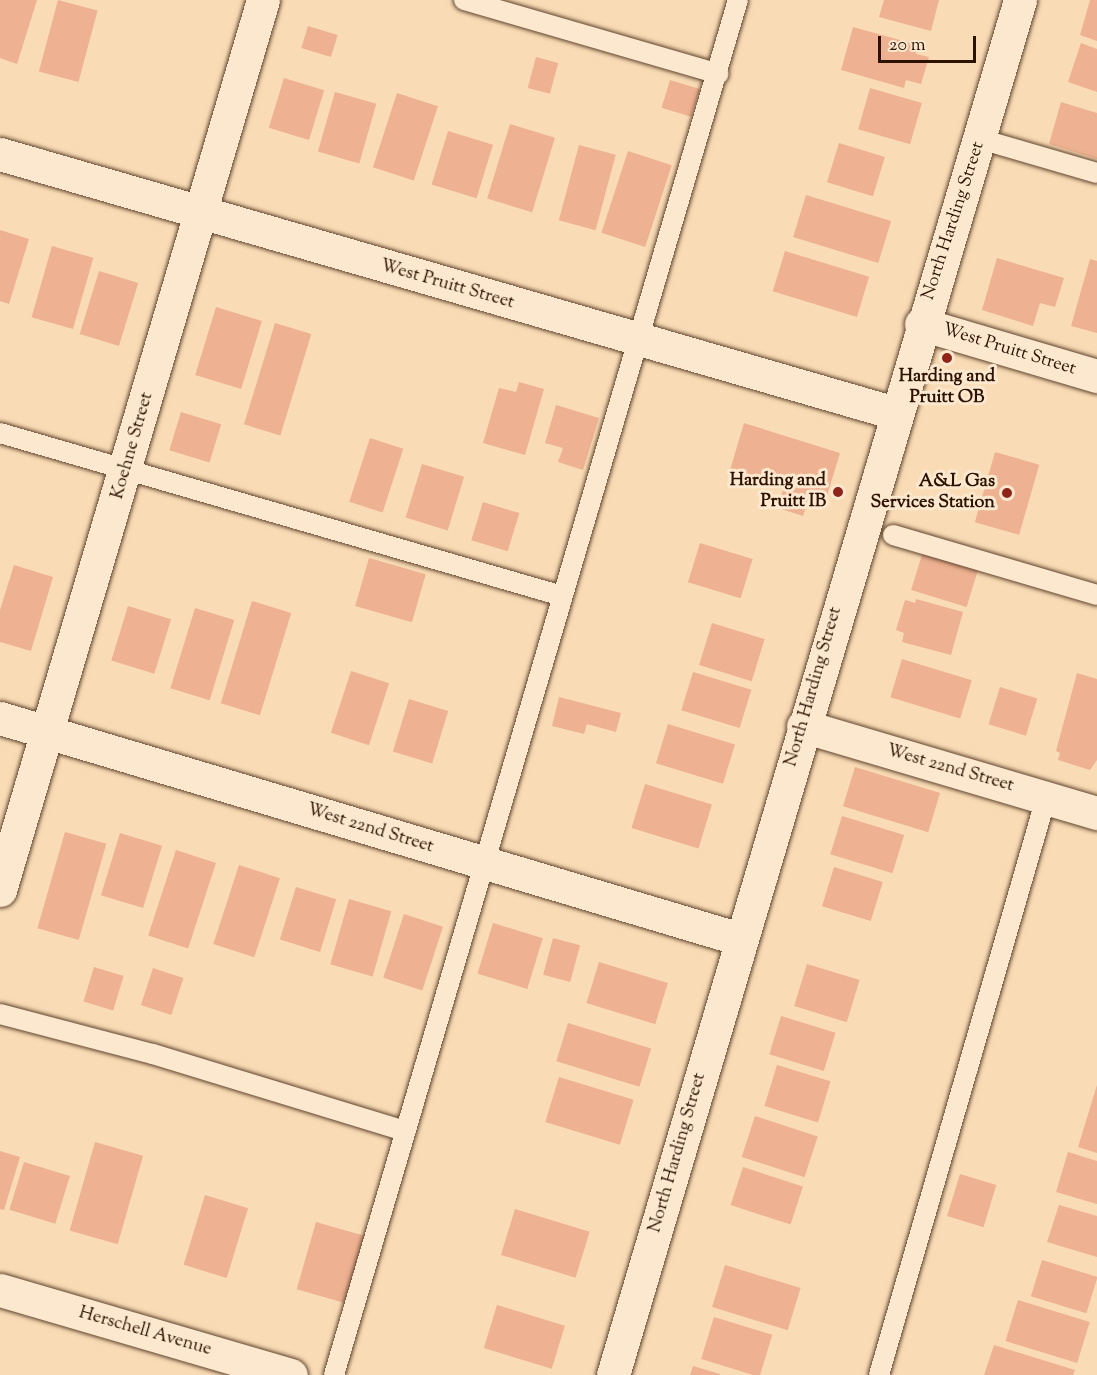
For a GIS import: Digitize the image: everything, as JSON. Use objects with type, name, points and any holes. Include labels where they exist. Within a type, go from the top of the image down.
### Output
[{"type":"street","name":"Koehne Street","points":[[0,891],[263,0]]},
{"type":"street","name":"North Harding Street","points":[[613,1375],[921,324],[980,139],[1020,0]]},
{"type":"street","name":"West Pruitt Street","points":[[0,154],[200,214],[895,413]]},
{"type":"street","name":"West Pruitt Street","points":[[921,324],[1097,376]]},
{"type":"street","name":"West 22nd Street","points":[[0,718],[740,939]]},
{"type":"street","name":"West 22nd Street","points":[[803,726],[1097,813]]},
{"type":"street","name":"Herschell Avenue","points":[[0,1290],[291,1375]]},
{"type":"lane","points":[[464,0],[718,74]]},
{"type":"lane","points":[[334,1375],[738,0]]},
{"type":"lane","points":[[980,139],[1097,173]]},
{"type":"lane","points":[[0,433],[562,596]]},
{"type":"lane","points":[[893,535],[1097,595]]},
{"type":"lane","points":[[879,1375],[1046,798]]},
{"type":"lane","points":[[0,1014],[153,1054],[405,1131]]},
{"type":"building","points":[[0,0],[37,0],[17,64],[0,58]]},
{"type":"building","points":[[58,0],[98,11],[78,82],[39,71]]},
{"type":"building","points":[[884,0],[939,0],[931,31],[879,17]]},
{"type":"building","points":[[1090,0],[1097,0],[1097,41],[1080,35]]},
{"type":"building","points":[[308,26],[338,35],[331,57],[301,48]]},
{"type":"building","points":[[853,27],[918,45],[916,54],[929,57],[921,84],[906,80],[904,88],[841,70]]},
{"type":"building","points":[[1081,43],[1097,49],[1097,92],[1068,82]]},
{"type":"building","points":[[536,57],[558,63],[550,94],[528,88]]},
{"type":"building","points":[[284,78],[324,90],[309,140],[269,128]]},
{"type":"building","points":[[670,80],[700,89],[691,117],[662,108]]},
{"type":"building","points":[[870,88],[922,103],[910,144],[858,129]]},
{"type":"building","points":[[335,92],[376,104],[359,163],[318,152]]},
{"type":"building","points":[[397,93],[438,106],[414,180],[373,167]]},
{"type":"building","points":[[1061,102],[1097,113],[1097,159],[1049,144]]},
{"type":"building","points":[[510,124],[555,138],[532,212],[487,199]]},
{"type":"building","points":[[448,131],[493,145],[477,198],[432,185]]},
{"type":"building","points":[[839,143],[885,157],[873,196],[827,182]]},
{"type":"building","points":[[579,145],[616,155],[596,230],[559,220]]},
{"type":"building","points":[[628,151],[672,165],[645,247],[601,233]]},
{"type":"building","points":[[806,195],[891,221],[878,263],[793,237]]},
{"type":"building","points":[[0,230],[29,239],[9,304],[0,301]]},
{"type":"building","points":[[52,246],[93,258],[73,329],[32,317]]},
{"type":"building","points":[[785,251],[869,277],[857,317],[773,291]]},
{"type":"building","points":[[997,258],[1064,278],[1055,307],[1040,303],[1033,326],[982,310]]},
{"type":"building","points":[[1090,259],[1097,261],[1097,333],[1071,326]]},
{"type":"building","points":[[99,271],[138,283],[119,346],[80,334]]},
{"type":"building","points":[[216,307],[262,321],[241,389],[195,375]]},
{"type":"building","points":[[275,323],[311,334],[280,435],[244,424]]},
{"type":"building","points":[[519,382],[544,389],[525,455],[483,443],[499,388],[516,392]]},
{"type":"building","points":[[556,405],[599,418],[583,470],[558,462],[563,448],[545,443]]},
{"type":"building","points":[[181,412],[221,424],[209,463],[169,450]]},
{"type":"building","points":[[744,423],[840,453],[826,499],[810,494],[803,516],[778,508],[784,486],[730,470]]},
{"type":"building","points":[[370,438],[403,449],[383,513],[349,502]]},
{"type":"building","name":"A&L Gas Services Station","points":[[995,452],[1039,465],[1019,535],[975,522]]},
{"type":"building","points":[[422,464],[464,477],[448,530],[406,518]]},
{"type":"building","points":[[483,502],[519,513],[508,551],[471,540]]},
{"type":"building","points":[[700,543],[753,559],[741,598],[688,582]]},
{"type":"building","points":[[924,548],[979,565],[967,607],[911,590]]},
{"type":"building","points":[[369,558],[426,574],[412,622],[355,606]]},
{"type":"building","points":[[14,565],[53,577],[31,651],[0,642],[0,610]]},
{"type":"building","points":[[916,599],[963,612],[951,655],[902,642],[904,633],[896,630],[905,600],[915,603]]},
{"type":"building","points":[[252,601],[291,613],[260,715],[221,703]]},
{"type":"building","points":[[128,606],[171,619],[154,674],[111,661]]},
{"type":"building","points":[[195,608],[234,620],[210,700],[170,688]]},
{"type":"building","points":[[712,623],[765,639],[752,681],[699,665]]},
{"type":"building","points":[[902,659],[972,680],[960,719],[890,697]]},
{"type":"building","points":[[351,671],[389,683],[369,745],[331,733]]},
{"type":"building","points":[[693,672],[751,690],[740,728],[681,710]]},
{"type":"building","points":[[1077,673],[1097,679],[1097,760],[1090,770],[1058,760],[1060,753],[1056,751]]},
{"type":"building","points":[[1000,687],[1037,698],[1026,736],[989,724]]},
{"type":"building","points":[[559,697],[621,713],[616,732],[587,724],[584,734],[552,726]]},
{"type":"building","points":[[409,699],[448,711],[432,764],[393,752]]},
{"type":"building","points":[[668,724],[735,744],[723,784],[656,763]]},
{"type":"building","points":[[855,767],[940,793],[928,832],[843,806]]},
{"type":"building","points":[[645,784],[712,804],[698,848],[632,828]]},
{"type":"building","points":[[842,816],[904,835],[892,873],[830,854]]},
{"type":"building","points":[[65,832],[106,844],[79,940],[37,928]]},
{"type":"building","points":[[120,833],[162,846],[143,908],[101,895]]},
{"type":"building","points":[[176,850],[216,863],[188,949],[148,936]]},
{"type":"building","points":[[239,865],[280,878],[254,957],[213,944]]},
{"type":"building","points":[[834,867],[883,882],[871,921],[822,906]]},
{"type":"building","points":[[296,887],[336,899],[320,952],[280,940]]},
{"type":"building","points":[[349,899],[391,911],[373,976],[330,964]]},
{"type":"building","points":[[404,914],[443,927],[422,990],[383,978]]},
{"type":"building","points":[[493,923],[543,938],[527,989],[478,974]]},
{"type":"building","points":[[553,938],[580,945],[570,982],[543,975]]},
{"type":"building","points":[[599,962],[668,983],[655,1024],[586,1003]]},
{"type":"building","points":[[807,964],[860,980],[847,1022],[794,1006]]},
{"type":"building","points":[[94,967],[124,976],[113,1010],[83,1001]]},
{"type":"building","points":[[153,968],[183,978],[171,1015],[141,1005]]},
{"type":"building","points":[[781,1016],[836,1033],[824,1071],[769,1054]]},
{"type":"building","points":[[568,1023],[651,1048],[640,1087],[556,1061]]},
{"type":"building","points":[[777,1065],[831,1081],[818,1122],[764,1106]]},
{"type":"building","points":[[559,1077],[634,1100],[620,1145],[545,1122]]},
{"type":"building","points":[[1097,1085],[1097,1153],[1078,1147]]},
{"type":"building","points":[[755,1116],[818,1136],[804,1177],[742,1157]]},
{"type":"building","points":[[95,1142],[143,1156],[118,1244],[70,1230]]},
{"type":"building","points":[[0,1151],[20,1157],[4,1210],[0,1209]]},
{"type":"building","points":[[1068,1152],[1097,1161],[1097,1204],[1056,1192]]},
{"type":"building","points":[[24,1162],[70,1176],[55,1224],[9,1210]]},
{"type":"building","points":[[743,1167],[803,1186],[791,1225],[731,1205]]},
{"type":"building","points":[[960,1174],[996,1185],[983,1227],[947,1216]]},
{"type":"building","points":[[205,1195],[248,1208],[227,1278],[184,1265]]},
{"type":"building","points":[[1059,1205],[1097,1216],[1097,1257],[1047,1242]]},
{"type":"building","points":[[515,1209],[590,1232],[576,1278],[501,1255]]},
{"type":"building","points":[[316,1222],[364,1236],[345,1303],[297,1289]]},
{"type":"building","points":[[1042,1260],[1097,1277],[1086,1313],[1031,1296]]},
{"type":"building","points":[[725,1265],[801,1288],[788,1330],[712,1307]]},
{"type":"building","points":[[1018,1300],[1090,1322],[1077,1363],[1005,1341]]},
{"type":"building","points":[[497,1305],[565,1326],[552,1369],[484,1348]]},
{"type":"building","points":[[714,1317],[772,1335],[760,1375],[701,1359]]},
{"type":"building","points":[[994,1345],[1075,1370],[1073,1375],[984,1375]]},
{"type":"building","points":[[693,1366],[720,1374],[720,1375],[690,1375]]},
{"type":"place","name":"Harding and Pruitt OB","points":[[947,358]]},
{"type":"place","name":"Harding and Pruitt IB","points":[[838,492]]},
{"type":"place","name":"A&L Gas Services Station","points":[[1007,493]]}]
